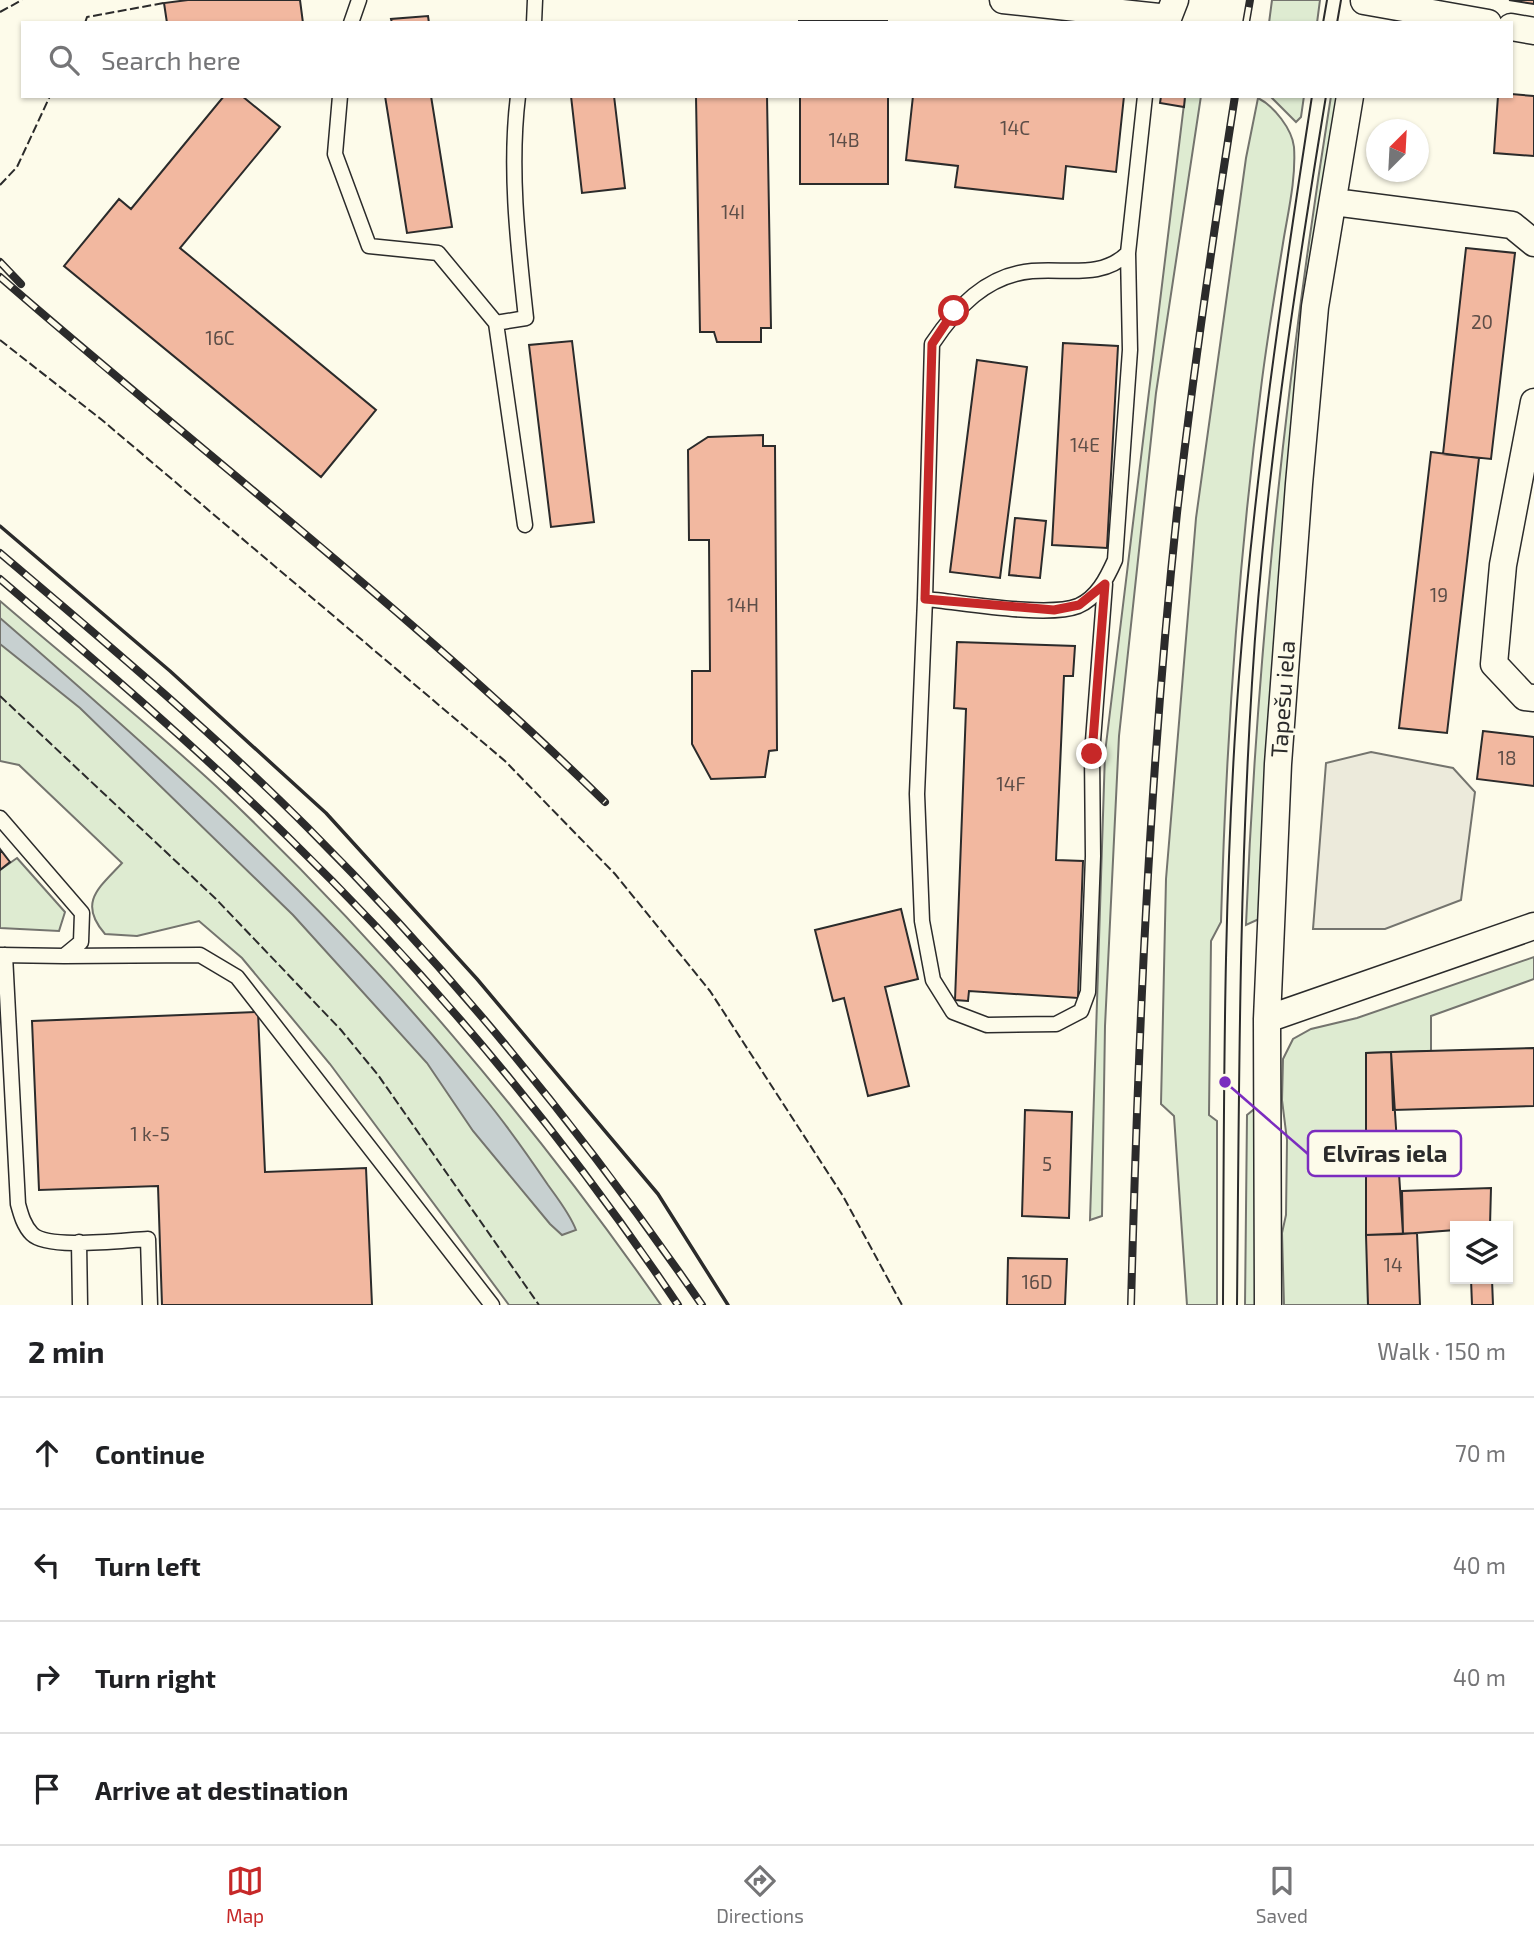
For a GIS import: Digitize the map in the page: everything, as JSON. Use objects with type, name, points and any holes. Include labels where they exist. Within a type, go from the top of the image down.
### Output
[{"type":"street","points":[[1003,0],[1170,14]]},
{"type":"street","points":[[1363,8],[1471,21]]},
{"type":"street","points":[[1513,27],[1534,31]]},
{"type":"street","name":"Tapešu iela","points":[[1268,1305],[1267,1019],[1278,764],[1315,307],[1350,98]]},
{"type":"street","points":[[1334,202],[1511,225],[1534,243]]},
{"type":"street","points":[[1534,401],[1503,565],[1494,664],[1525,697],[1534,698]]},
{"type":"street","points":[[1267,1019],[1534,926]]},
{"type":"lane","points":[[352,21],[359,0]]},
{"type":"lane","points":[[534,21],[535,0]]},
{"type":"lane","points":[[340,98],[334,154],[369,246],[438,253],[496,323],[525,525]]},
{"type":"lane","points":[[496,323],[526,318],[517,241],[515,123],[518,98]]},
{"type":"lane","points":[[1128,253],[1116,265],[1101,270],[1029,271],[987,284],[954,311],[932,344],[917,794],[922,921],[933,980],[953,1012],[987,1025],[1056,1024],[1081,1011],[1088,992],[1093,856],[1092,754],[1105,584],[1115,560],[1129,350],[1128,253],[1145,98]]},
{"type":"lane","points":[[925,599],[1054,610],[1079,605],[1105,584]]},
{"type":"lane","points":[[0,818],[82,913],[81,942],[64,956]]},
{"type":"lane","points":[[150,1305],[148,1239],[51,1242],[34,1237],[24,1224],[18,1204],[2,955],[200,955],[237,977],[492,1305]]},
{"type":"lane","points":[[79,1242],[80,1305]]},
{"type":"green space","points":[[1272,0],[1320,0],[1317,21],[1269,21]]},
{"type":"green space","points":[[1185,98],[1201,98],[1156,393],[1119,736],[1105,1026],[1102,1216],[1090,1220],[1105,753]]},
{"type":"green space","points":[[1258,98],[1276,112],[1290,133],[1294,147],[1294,170],[1253,454],[1234,654],[1221,922],[1211,941],[1209,1115],[1217,1121],[1217,1305],[1187,1305],[1174,1116],[1161,1104],[1166,879],[1196,518],[1246,158]]},
{"type":"green space","points":[[1272,98],[1304,98],[1301,117],[1296,122]]},
{"type":"green space","points":[[1331,98],[1339,98],[1259,919],[1246,925],[1266,613],[1288,406]]},
{"type":"green space","points":[[0,601],[191,763],[337,907],[508,1102],[661,1305],[509,1305],[330,1064],[242,958],[199,921],[137,936],[105,934],[97,923],[92,904],[100,888],[122,863],[19,765],[0,761]]},
{"type":"green space","points":[[17,858],[65,912],[59,931],[0,928],[0,870]]},
{"type":"green space","points":[[1534,957],[1534,979],[1431,1016],[1431,1051],[1366,1053],[1368,1305],[1284,1305],[1282,1233],[1286,1215],[1287,1140],[1282,1100],[1283,1059],[1293,1039],[1311,1029],[1357,1018]]},
{"type":"green space","points":[[1258,1106],[1255,1305],[1245,1305],[1247,1115]]},
{"type":"shaded area","points":[[0,618],[128,730],[252,845],[371,966],[428,1029],[499,1117],[564,1207],[576,1230],[562,1235],[550,1224],[473,1131],[427,1063],[293,915],[80,708],[0,644]]},
{"type":"shaded area","points":[[1371,752],[1453,768],[1475,792],[1461,900],[1385,929],[1313,929],[1326,763]]},
{"type":"building","points":[[188,0],[300,0],[303,21],[167,21],[164,3]]},
{"type":"building","points":[[1509,0],[1534,0],[1534,4]]},
{"type":"building","points":[[428,16],[429,21],[392,21]]},
{"type":"building","points":[[1513,94],[1534,96],[1534,156],[1494,153],[1498,98],[1513,98]]},
{"type":"building","points":[[222,98],[244,98],[280,127],[180,248],[376,410],[321,477],[64,266],[119,199],[131,209]]},
{"type":"building","points":[[385,98],[431,98],[452,227],[407,233]]},
{"type":"building","points":[[571,98],[614,98],[625,188],[582,193]]},
{"type":"building","points":[[696,98],[767,98],[771,328],[761,328],[761,342],[717,342],[714,332],[700,332]]},
{"type":"building","points":[[800,98],[888,98],[888,184],[800,184]]},
{"type":"building","points":[[913,98],[1124,98],[1116,172],[1066,166],[1063,199],[955,187],[958,166],[906,160]]},
{"type":"building","points":[[1161,98],[1185,98],[1184,107],[1160,103]]},
{"type":"building","points":[[1466,248],[1515,253],[1491,459],[1443,454]]},
{"type":"building","points":[[572,341],[594,522],[551,527],[529,345]]},
{"type":"building","points":[[1063,343],[1118,346],[1107,548],[1052,545]]},
{"type":"building","points":[[977,360],[1027,367],[1000,578],[950,572]]},
{"type":"building","points":[[763,435],[763,446],[775,446],[777,750],[769,751],[765,777],[711,779],[692,744],[692,671],[710,671],[709,540],[689,540],[688,450],[708,437]]},
{"type":"building","points":[[1431,452],[1479,458],[1447,733],[1399,728]]},
{"type":"building","points":[[1015,518],[1046,521],[1040,578],[1009,575]]},
{"type":"building","points":[[957,642],[1075,646],[1073,676],[1064,676],[1056,860],[1083,861],[1078,998],[969,991],[968,1001],[955,1000],[966,709],[954,708]]},
{"type":"building","points":[[1483,731],[1534,737],[1534,786],[1477,779]]},
{"type":"building","points":[[0,849],[10,862],[0,870]]},
{"type":"building","points":[[901,909],[918,979],[885,987],[909,1086],[868,1096],[844,998],[833,1001],[815,930]]},
{"type":"building","points":[[258,1012],[265,1172],[366,1168],[372,1305],[162,1305],[158,1186],[39,1190],[32,1021]]},
{"type":"building","points":[[1534,1048],[1534,1106],[1393,1110],[1391,1052]]},
{"type":"building","points":[[1391,1052],[1403,1234],[1366,1235],[1366,1053]]},
{"type":"building","points":[[1025,1110],[1072,1112],[1069,1218],[1022,1216]]},
{"type":"building","points":[[1491,1188],[1490,1221],[1450,1221],[1450,1230],[1403,1234],[1402,1191]]},
{"type":"building","points":[[1417,1233],[1420,1305],[1368,1305],[1366,1235]]},
{"type":"building","points":[[1008,1258],[1067,1259],[1065,1305],[1007,1305]]},
{"type":"building","points":[[1471,1284],[1492,1284],[1493,1305],[1472,1305]]},
{"type":"tram line","points":[[1323,21],[1327,0]]},
{"type":"tram line","points":[[1337,21],[1341,0]]},
{"type":"tram line","points":[[1223,1305],[1227,912],[1239,677],[1270,386],[1312,98]]},
{"type":"tram line","points":[[1237,1305],[1242,916],[1257,609],[1272,462],[1326,98]]},
{"type":"railway","points":[[1246,21],[1250,0]]},
{"type":"railway","points":[[1131,1305],[1146,909],[1167,612],[1190,409],[1235,98]]},
{"type":"railway","points":[[0,262],[21,284]]},
{"type":"railway","points":[[0,277],[383,600],[605,802]]},
{"type":"railway","points":[[0,553],[196,722],[362,883],[415,940],[516,1058],[612,1179],[702,1305]]},
{"type":"railway","points":[[0,579],[218,771],[288,837],[395,946],[446,1003],[543,1121],[635,1242],[678,1305]]},
{"type":"fence","points":[[0,12],[22,0]]},
{"type":"fence","points":[[86,21],[87,17],[164,3]]},
{"type":"fence","points":[[0,185],[17,167],[49,98]]},
{"type":"fence","points":[[0,340],[102,420],[505,761],[615,874],[710,991],[843,1196],[902,1305]]},
{"type":"fence","points":[[0,696],[216,899],[341,1030],[378,1075],[539,1305]]},
{"type":"wall","points":[[0,526],[170,671],[326,813],[477,979],[658,1194],[728,1305]]},
{"type":"place","name":"Elvīras iela","points":[[1225,1082]]},
{"type":"route","points":[[954,311],[932,344],[925,599],[1054,610],[1079,605],[1105,584],[1092,754]]}]
